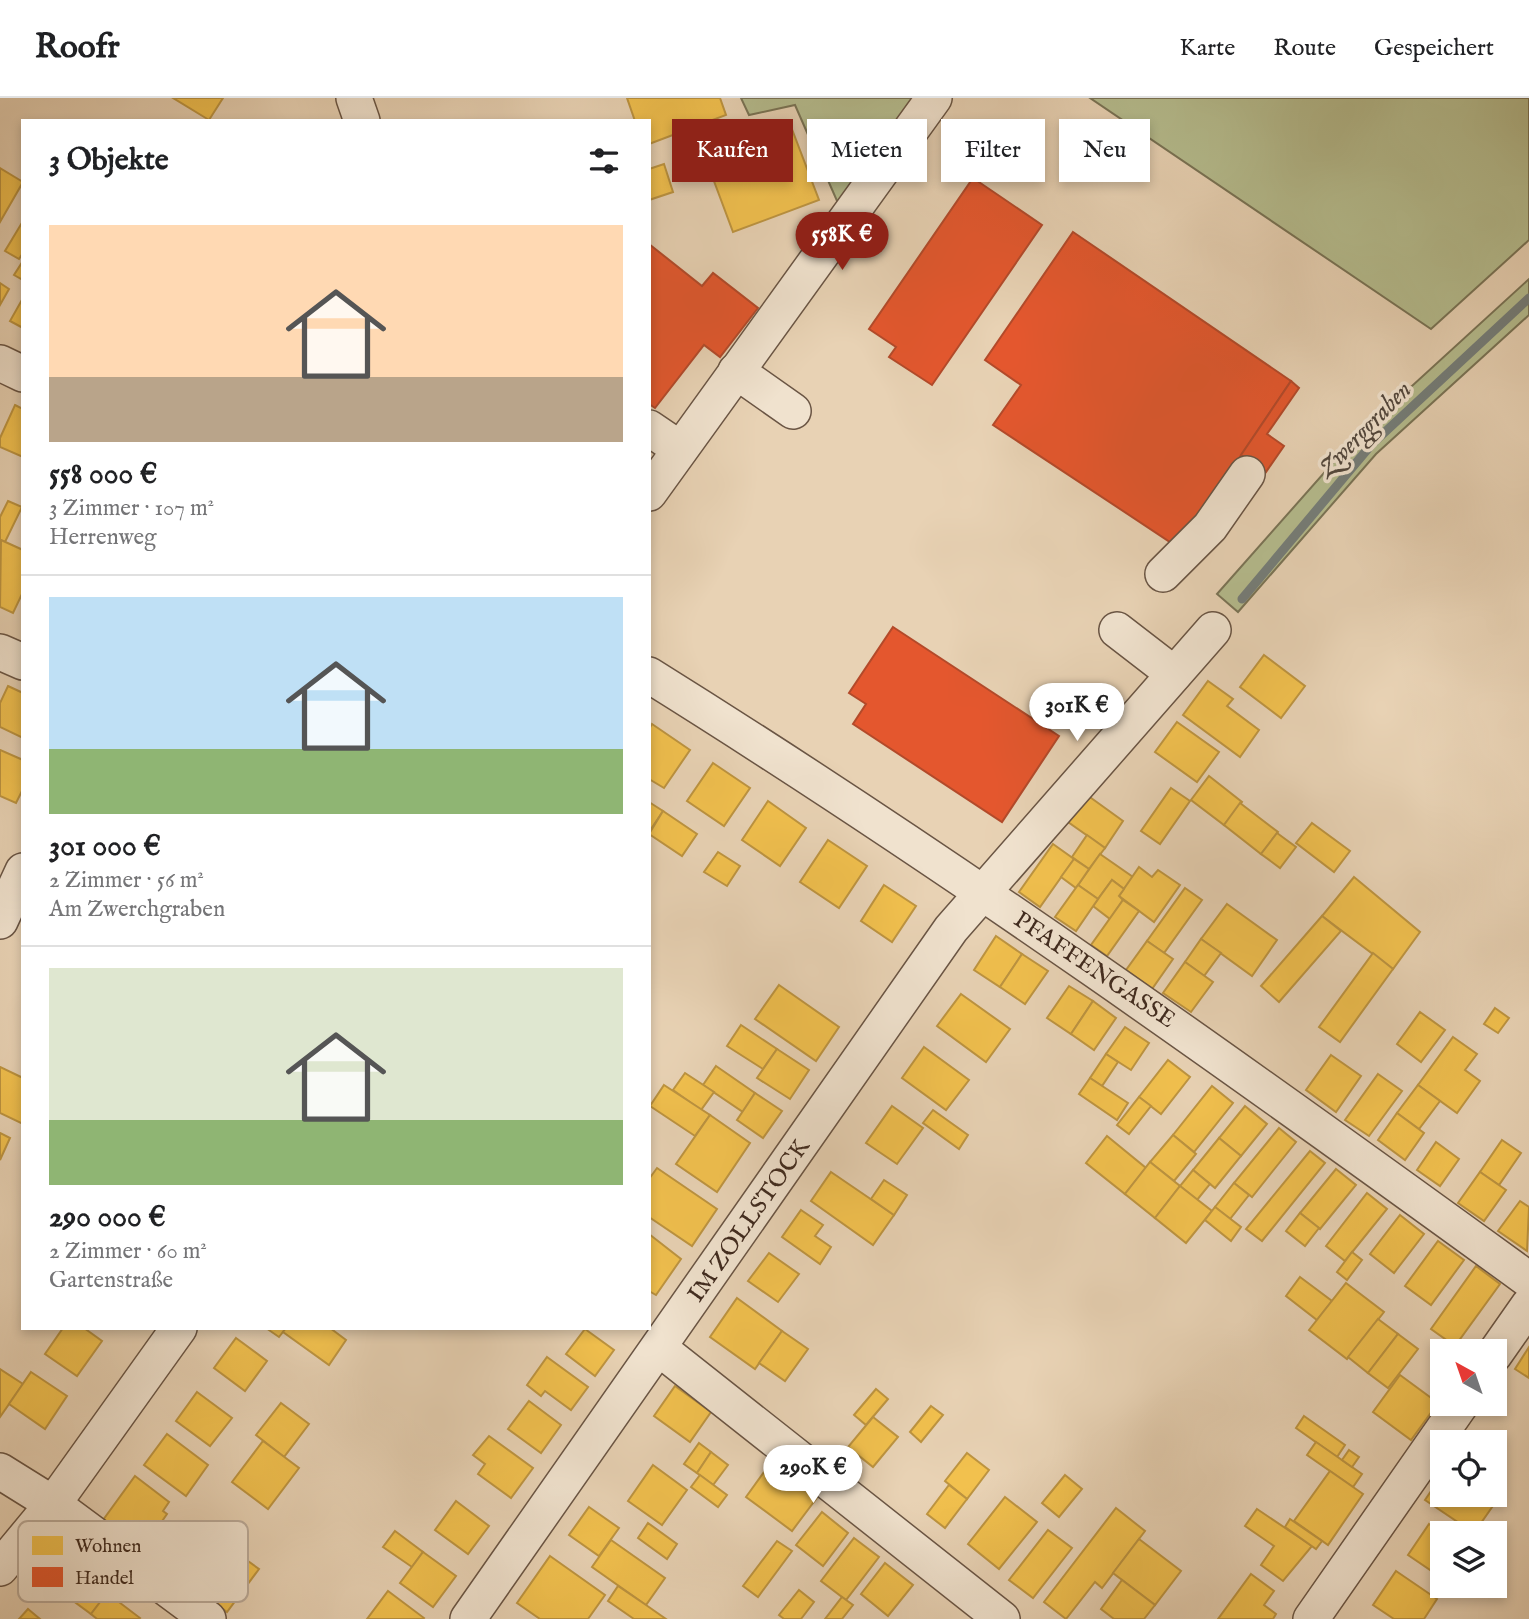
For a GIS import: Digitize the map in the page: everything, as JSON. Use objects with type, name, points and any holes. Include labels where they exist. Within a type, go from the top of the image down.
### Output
[{"type":"street","points":[[354,98],[361,119]]},
{"type":"street","points":[[651,490],[934,98]]},
{"type":"street","points":[[0,363],[21,373]]},
{"type":"street","points":[[736,371],[793,411]]},
{"type":"street","points":[[651,429],[680,449]]},
{"type":"street","points":[[1163,575],[1210,527],[1247,474]]},
{"type":"street","points":[[1117,630],[1174,674]]},
{"type":"street","name":"IM ZOLLSTOCK","points":[[468,1619],[923,967],[982,892],[1213,630]]},
{"type":"street","points":[[0,652],[21,661]]},
{"type":"street","name":"PFAFFENGASSE","points":[[651,676],[761,745],[982,892],[1205,1045],[1529,1280]]},
{"type":"street","points":[[0,921],[21,875]]},
{"type":"street","points":[[1505,1339],[1529,1305]]},
{"type":"street","points":[[39,1521],[178,1330]]},
{"type":"street","points":[[659,1348],[1002,1619]]},
{"type":"street","points":[[1311,1619],[1453,1416]]},
{"type":"street","points":[[0,1471],[76,1521]]},
{"type":"street","points":[[0,1568],[18,1546]]},
{"type":"street","points":[[185,1602],[208,1619]]},
{"type":"green space","points":[[741,98],[923,98],[908,119],[807,119],[807,132],[795,105],[749,115]]},
{"type":"green space","points":[[1090,98],[1529,98],[1529,240],[1431,329],[1150,139],[1150,119],[1121,119]]},
{"type":"green space","points":[[829,182],[862,182],[841,210]]},
{"type":"green space","points":[[1529,279],[1529,315],[1376,454],[1238,612],[1217,594],[1354,439]]},
{"type":"building: Wohnen","points":[[173,98],[223,98],[207,119]]},
{"type":"building: Wohnen","points":[[627,98],[720,98],[726,115],[715,119],[672,119],[672,135],[651,143],[651,119],[634,119]]},
{"type":"building: Wohnen","points":[[793,132],[807,169],[807,182],[812,182],[819,200],[733,232],[714,182],[793,182]]},
{"type":"building: Wohnen","points":[[664,164],[673,192],[651,199],[651,168]]},
{"type":"building: Wohnen","points":[[0,168],[21,181],[21,185],[0,222]]},
{"type":"building: Wohnen","points":[[21,224],[21,256],[19,259],[5,251]]},
{"type":"building: Wohnen","points":[[21,264],[21,279],[14,275]]},
{"type":"building: Wohnen","points":[[0,283],[9,289],[0,305]]},
{"type":"building: Wohnen","points":[[21,302],[21,327],[10,321]]},
{"type":"building: Wohnen","points":[[15,405],[21,408],[21,456],[0,447],[0,438]]},
{"type":"building: Wohnen","points":[[8,501],[21,507],[5,542],[0,540],[0,517]]},
{"type":"building: Wohnen","points":[[1,540],[21,549],[21,596],[13,613],[0,607]]},
{"type":"building: Wohnen","points":[[1264,655],[1305,686],[1281,718],[1240,687]]},
{"type":"building: Wohnen","points":[[1208,681],[1233,699],[1227,706],[1259,730],[1240,757],[1183,715]]},
{"type":"building: Wohnen","points":[[8,686],[21,692],[21,737],[0,727],[0,703]]},
{"type":"building: Wohnen","points":[[1177,722],[1219,752],[1197,782],[1155,752]]},
{"type":"building: Wohnen","points":[[651,726],[690,750],[664,788],[651,780]]},
{"type":"building: Wohnen","points":[[0,750],[21,759],[21,793],[16,803],[0,796]]},
{"type":"building: Wohnen","points":[[713,763],[750,788],[724,826],[687,801]]},
{"type":"building: Wohnen","points":[[1209,776],[1242,802],[1224,825],[1191,800]]},
{"type":"building: Wohnen","points":[[1171,788],[1190,801],[1160,844],[1141,831]]},
{"type":"building: Wohnen","points":[[1087,795],[1123,821],[1105,848],[1068,822]]},
{"type":"building: Wohnen","points":[[768,801],[806,828],[780,866],[742,840]]},
{"type":"building: Wohnen","points":[[651,803],[663,811],[651,829]]},
{"type":"building: Wohnen","points":[[1240,803],[1278,832],[1261,854],[1224,825]]},
{"type":"building: Wohnen","points":[[663,811],[697,834],[682,856],[651,835]]},
{"type":"building: Wohnen","points":[[1312,823],[1350,851],[1334,872],[1296,843]]},
{"type":"building: Wohnen","points":[[1277,833],[1296,847],[1280,868],[1261,854]]},
{"type":"building: Wohnen","points":[[1087,835],[1105,848],[1089,869],[1072,857]]},
{"type":"building: Wohnen","points":[[828,840],[867,866],[839,908],[800,882]]},
{"type":"building: Wohnen","points":[[1053,844],[1074,859],[1040,907],[1019,892]]},
{"type":"building: Wohnen","points":[[718,852],[740,866],[727,886],[704,872]]},
{"type":"building: Wohnen","points":[[1100,854],[1133,877],[1124,889],[1112,880],[1098,899],[1078,885]]},
{"type":"building: Wohnen","points":[[1074,859],[1089,869],[1076,888],[1061,877]]},
{"type":"building: Wohnen","points":[[1139,867],[1152,877],[1158,870],[1180,885],[1154,922],[1119,896]]},
{"type":"building: Wohnen","points":[[1354,877],[1420,932],[1393,969],[1322,916]]},
{"type":"building: Wohnen","points":[[1112,880],[1124,889],[1119,896],[1123,900],[1110,919],[1093,906]]},
{"type":"building: Wohnen","points":[[884,885],[916,906],[892,942],[861,921]]},
{"type":"building: Wohnen","points":[[1078,885],[1098,899],[1076,931],[1055,917]]},
{"type":"building: Wohnen","points":[[1185,888],[1202,900],[1164,953],[1147,941]]},
{"type":"building: Wohnen","points":[[1123,900],[1139,911],[1107,956],[1091,945]]},
{"type":"building: Wohnen","points":[[1227,904],[1277,940],[1252,976],[1201,939]]},
{"type":"building: Wohnen","points":[[1322,916],[1341,931],[1279,1002],[1261,986]]},
{"type":"building: Wohnen","points":[[996,936],[1022,954],[1000,987],[974,970]]},
{"type":"building: Wohnen","points":[[1201,939],[1221,953],[1204,976],[1185,962]]},
{"type":"building: Wohnen","points":[[1147,941],[1173,959],[1152,989],[1126,970]]},
{"type":"building: Wohnen","points":[[1373,953],[1393,969],[1340,1042],[1319,1027]]},
{"type":"building: Wohnen","points":[[1022,954],[1048,971],[1025,1004],[1000,987]]},
{"type":"building: Wohnen","points":[[1185,962],[1213,982],[1191,1012],[1163,993]]},
{"type":"building: Wohnen","points":[[779,985],[839,1027],[816,1061],[755,1019]]},
{"type":"building: Wohnen","points":[[1069,986],[1093,1001],[1071,1034],[1047,1018]]},
{"type":"building: Wohnen","points":[[961,994],[1010,1029],[986,1062],[937,1026]]},
{"type":"building: Wohnen","points":[[1093,1001],[1116,1018],[1094,1050],[1071,1034]]},
{"type":"building: Wohnen","points":[[1495,1008],[1509,1018],[1498,1033],[1484,1024]]},
{"type":"building: Wohnen","points":[[1420,1012],[1445,1030],[1421,1062],[1397,1044]]},
{"type":"building: Wohnen","points":[[741,1025],[777,1049],[763,1069],[727,1046]]},
{"type":"building: Wohnen","points":[[1125,1027],[1149,1043],[1131,1070],[1106,1054]]},
{"type":"building: Wohnen","points":[[1453,1037],[1477,1054],[1465,1070],[1480,1081],[1457,1113],[1418,1085]]},
{"type":"building: Wohnen","points":[[924,1047],[969,1080],[946,1110],[902,1078]]},
{"type":"building: Wohnen","points":[[777,1049],[809,1070],[790,1099],[757,1078]]},
{"type":"building: Wohnen","points":[[1106,1054],[1118,1062],[1102,1086],[1090,1078]]},
{"type":"building: Wohnen","points":[[1331,1055],[1361,1076],[1336,1112],[1306,1090]]},
{"type":"building: Wohnen","points":[[1168,1060],[1190,1077],[1161,1114],[1139,1097]]},
{"type":"building: Wohnen","points":[[716,1066],[755,1093],[743,1112],[703,1085]]},
{"type":"building: Wohnen","points":[[0,1067],[21,1077],[21,1123],[0,1113]]},
{"type":"building: Wohnen","points":[[685,1073],[714,1092],[701,1110],[673,1090]]},
{"type":"building: Wohnen","points":[[1378,1074],[1402,1091],[1369,1136],[1345,1120]]},
{"type":"building: Wohnen","points":[[1090,1078],[1128,1103],[1117,1120],[1079,1094]]},
{"type":"building: Wohnen","points":[[664,1085],[710,1115],[695,1136],[651,1104]]},
{"type":"building: Wohnen","points":[[1418,1085],[1440,1101],[1419,1129],[1397,1113]]},
{"type":"building: Wohnen","points":[[1212,1086],[1233,1103],[1194,1152],[1173,1135]]},
{"type":"building: Wohnen","points":[[755,1093],[782,1111],[763,1138],[737,1120]]},
{"type":"building: Wohnen","points":[[1139,1097],[1151,1106],[1129,1134],[1117,1125]]},
{"type":"building: Wohnen","points":[[892,1106],[923,1128],[897,1164],[866,1143]]},
{"type":"building: Wohnen","points":[[1245,1106],[1267,1124],[1241,1156],[1219,1138]]},
{"type":"building: Wohnen","points":[[933,1110],[968,1135],[959,1149],[923,1123]]},
{"type":"building: Wohnen","points":[[1397,1113],[1424,1133],[1405,1160],[1378,1140]]},
{"type":"building: Wohnen","points":[[710,1115],[750,1143],[717,1192],[676,1164]]},
{"type":"building: Wohnen","points":[[1279,1128],[1296,1142],[1252,1197],[1234,1183]]},
{"type":"building: Wohnen","points":[[0,1133],[10,1138],[0,1160]]},
{"type":"building: Wohnen","points":[[1173,1135],[1196,1154],[1174,1181],[1150,1162]]},
{"type":"building: Wohnen","points":[[1107,1136],[1146,1168],[1125,1194],[1086,1163]]},
{"type":"building: Wohnen","points":[[1219,1138],[1241,1156],[1215,1188],[1193,1170]]},
{"type":"building: Wohnen","points":[[1502,1140],[1521,1153],[1499,1185],[1480,1172]]},
{"type":"building: Wohnen","points":[[1436,1142],[1459,1159],[1440,1186],[1417,1170]]},
{"type":"building: Wohnen","points":[[1310,1151],[1325,1163],[1262,1241],[1246,1229]]},
{"type":"building: Wohnen","points":[[1150,1162],[1180,1186],[1155,1218],[1125,1194]]},
{"type":"building: Wohnen","points":[[657,1168],[717,1209],[692,1246],[651,1218],[651,1176]]},
{"type":"building: Wohnen","points":[[1336,1169],[1356,1185],[1320,1229],[1300,1213]]},
{"type":"building: Wohnen","points":[[1193,1170],[1210,1184],[1197,1200],[1180,1186]]},
{"type":"building: Wohnen","points":[[831,1172],[894,1215],[873,1245],[811,1201]]},
{"type":"building: Wohnen","points":[[1480,1172],[1506,1190],[1484,1221],[1458,1203]]},
{"type":"building: Wohnen","points":[[884,1180],[907,1195],[894,1215],[871,1199]]},
{"type":"building: Wohnen","points":[[1234,1183],[1249,1195],[1230,1219],[1215,1207]]},
{"type":"building: Wohnen","points":[[1180,1186],[1212,1211],[1186,1243],[1155,1218]]},
{"type":"building: Wohnen","points":[[1367,1193],[1387,1209],[1345,1261],[1326,1246]]},
{"type":"building: Wohnen","points":[[1520,1201],[1529,1207],[1527,1251],[1498,1231]]},
{"type":"building: Wohnen","points":[[1215,1207],[1241,1227],[1231,1241],[1205,1220]]},
{"type":"building: Wohnen","points":[[801,1210],[823,1225],[815,1236],[831,1247],[820,1264],[782,1237]]},
{"type":"building: Wohnen","points":[[1300,1213],[1319,1228],[1305,1246],[1286,1231]]},
{"type":"building: Wohnen","points":[[1400,1215],[1424,1234],[1394,1273],[1370,1254]]},
{"type":"building: Wohnen","points":[[651,1236],[681,1259],[656,1295],[651,1292]]},
{"type":"building: Wohnen","points":[[1438,1241],[1464,1260],[1431,1305],[1405,1286]]},
{"type":"building: Wohnen","points":[[1352,1252],[1362,1260],[1347,1280],[1337,1272]]},
{"type":"building: Wohnen","points":[[769,1253],[799,1274],[778,1302],[748,1281]]},
{"type":"building: Wohnen","points":[[1476,1266],[1500,1284],[1460,1339],[1445,1339],[1431,1329]]},
{"type":"building: Wohnen","points":[[1300,1277],[1332,1301],[1317,1320],[1286,1296]]},
{"type":"building: Wohnen","points":[[1346,1283],[1384,1312],[1347,1359],[1309,1330]]},
{"type":"building: Wohnen","points":[[737,1298],[782,1331],[755,1369],[710,1337]]},
{"type":"building: Wohnen","points":[[1378,1319],[1398,1334],[1368,1373],[1348,1357]]},
{"type":"building: Wohnen","points":[[62,1330],[87,1330],[102,1341],[77,1376],[45,1354]]},
{"type":"building: Wohnen","points":[[269,1330],[284,1330],[279,1337]]},
{"type":"building: Wohnen","points":[[333,1330],[346,1340],[329,1365],[283,1332]]},
{"type":"building: Wohnen","points":[[584,1330],[614,1350],[595,1376],[566,1354]]},
{"type":"building: Wohnen","points":[[782,1331],[808,1349],[785,1381],[759,1363]]},
{"type":"building: Wohnen","points":[[1398,1334],[1418,1349],[1388,1388],[1368,1373]]},
{"type":"building: Wohnen","points":[[236,1338],[267,1361],[245,1391],[214,1368]]},
{"type":"building: Wohnen","points":[[1529,1347],[1529,1378],[1515,1369]]},
{"type":"building: Wohnen","points":[[547,1357],[588,1387],[571,1410],[545,1391],[541,1396],[527,1385]]},
{"type":"building: Wohnen","points":[[0,1369],[23,1384],[0,1417]]},
{"type":"building: Wohnen","points":[[31,1372],[67,1396],[45,1429],[9,1404]]},
{"type":"building: Wohnen","points":[[1400,1375],[1430,1397],[1430,1414],[1411,1440],[1373,1412]]},
{"type":"building: Wohnen","points":[[675,1386],[711,1412],[690,1442],[654,1416]]},
{"type":"building: Wohnen","points":[[876,1389],[888,1399],[866,1425],[854,1415]]},
{"type":"building: Wohnen","points":[[197,1392],[232,1418],[210,1446],[176,1421]]},
{"type":"building: Wohnen","points":[[529,1401],[561,1425],[541,1453],[508,1429]]},
{"type":"building: Wohnen","points":[[281,1403],[309,1424],[284,1457],[256,1435]]},
{"type":"building: Wohnen","points":[[931,1406],[943,1415],[921,1442],[910,1432]]},
{"type":"building: Wohnen","points":[[1304,1416],[1345,1445],[1337,1457],[1296,1428]]},
{"type":"building: Wohnen","points":[[873,1417],[898,1437],[873,1467],[848,1447]]},
{"type":"building: Wohnen","points":[[167,1434],[208,1465],[186,1496],[144,1465]]},
{"type":"building: Wohnen","points":[[489,1436],[533,1468],[511,1498],[478,1474],[485,1464],[473,1455]]},
{"type":"building: Wohnen","points":[[263,1441],[299,1468],[268,1509],[232,1482]]},
{"type":"building: Wohnen","points":[[1316,1442],[1362,1474],[1353,1487],[1307,1455]]},
{"type":"building: Wohnen","points":[[699,1443],[711,1452],[697,1473],[684,1464]]},
{"type":"building: Wohnen","points":[[1349,1450],[1359,1457],[1352,1467],[1342,1460]]},
{"type":"building: Wohnen","points":[[711,1452],[728,1465],[713,1485],[697,1473]]},
{"type":"building: Wohnen","points":[[967,1453],[989,1470],[967,1499],[945,1481]]},
{"type":"building: Wohnen","points":[[772,1461],[819,1495],[792,1531],[746,1497]]},
{"type":"building: Wohnen","points":[[653,1465],[687,1490],[662,1525],[628,1501]]},
{"type":"building: Wohnen","points":[[1330,1471],[1363,1494],[1328,1545],[1294,1521]]},
{"type":"building: Wohnen","points":[[700,1475],[727,1495],[718,1507],[691,1487]]},
{"type":"building: Wohnen","points":[[1065,1475],[1082,1489],[1059,1517],[1042,1503]]},
{"type":"building: Wohnen","points":[[135,1476],[169,1502],[163,1511],[167,1514],[162,1521],[103,1520]]},
{"type":"building: Wohnen","points":[[949,1485],[967,1499],[945,1528],[927,1514]]},
{"type":"building: Wohnen","points":[[1005,1497],[1037,1522],[999,1569],[968,1544]]},
{"type":"building: Wohnen","points":[[456,1501],[489,1526],[468,1554],[435,1530]]},
{"type":"building: Wohnen","points":[[589,1507],[619,1528],[599,1556],[569,1535]]},
{"type":"building: Wohnen","points":[[1435,1507],[1492,1507],[1482,1521],[1456,1521]]},
{"type":"building: Wohnen","points":[[1116,1508],[1145,1531],[1102,1588],[1095,1582],[1066,1619],[1044,1602]]},
{"type":"building: Wohnen","points":[[1257,1509],[1312,1546],[1283,1581],[1261,1565],[1274,1546],[1245,1526]]},
{"type":"building: Wohnen","points":[[822,1512],[848,1533],[823,1566],[796,1545]]},
{"type":"building: Wohnen","points":[[1290,1519],[1322,1541],[1316,1549],[1285,1527]]},
{"type":"building: Wohnen","points":[[648,1523],[677,1544],[667,1559],[638,1538]]},
{"type":"building: Wohnen","points":[[1429,1524],[1430,1525],[1430,1570],[1408,1555]]},
{"type":"building: Wohnen","points":[[1048,1530],[1072,1548],[1033,1598],[1009,1580]]},
{"type":"building: Wohnen","points":[[395,1531],[423,1552],[412,1567],[383,1547]]},
{"type":"building: Wohnen","points":[[854,1538],[879,1557],[846,1600],[821,1581]]},
{"type":"building: Wohnen","points":[[1139,1539],[1181,1571],[1155,1605],[1113,1573]]},
{"type":"building: Wohnen","points":[[611,1540],[665,1578],[646,1605],[592,1567]]},
{"type":"building: Wohnen","points":[[777,1541],[792,1551],[758,1597],[743,1586]]},
{"type":"building: Wohnen","points":[[423,1552],[456,1576],[433,1607],[400,1583]]},
{"type":"building: Wohnen","points":[[550,1556],[605,1595],[588,1619],[540,1619],[517,1603]]},
{"type":"building: Wohnen","points":[[248,1561],[259,1569],[248,1584]]},
{"type":"building: Wohnen","points":[[885,1563],[913,1585],[888,1616],[861,1594]]},
{"type":"building: Wohnen","points":[[1396,1571],[1430,1594],[1430,1598],[1437,1599],[1424,1619],[1394,1619],[1373,1605]]},
{"type":"building: Wohnen","points":[[1251,1574],[1274,1591],[1264,1605],[1276,1614],[1273,1619],[1218,1619]]},
{"type":"building: Wohnen","points":[[1122,1580],[1155,1605],[1144,1619],[1114,1619],[1101,1609]]},
{"type":"building: Wohnen","points":[[618,1586],[666,1619],[634,1619],[608,1601]]},
{"type":"building: Wohnen","points":[[799,1590],[814,1602],[801,1619],[784,1619],[779,1615]]},
{"type":"building: Wohnen","points":[[388,1591],[424,1618],[367,1619]]},
{"type":"building: Wohnen","points":[[842,1597],[853,1605],[842,1619],[825,1619]]},
{"type":"building: Wohnen","points":[[75,1602],[100,1602],[91,1614]]},
{"type":"building: Wohnen","points":[[100,1602],[119,1602],[140,1618],[97,1619],[91,1614]]},
{"type":"building: Wohnen","points":[[214,1602],[234,1602],[227,1612]]},
{"type":"building: Wohnen","points":[[28,1609],[40,1619],[19,1619]]},
{"type":"building: Handel","points":[[970,182],[979,182],[1042,225],[932,385],[889,357],[896,347],[869,329]]},
{"type":"building: Handel","points":[[1073,232],[1291,381],[1179,548],[993,425],[1021,385],[985,360]]},
{"type":"building: Handel","points":[[651,246],[702,286],[713,273],[758,308],[720,357],[704,345],[655,408],[651,405]]},
{"type":"building: Handel","points":[[1291,381],[1299,388],[1267,434],[1284,446],[1266,472],[1241,455]]},
{"type":"building: Handel","points":[[893,627],[1059,736],[1002,822],[853,724],[866,704],[849,693]]},
{"type":"waterway","name":"Zwerggraben","points":[[1242,599],[1371,445],[1529,298]]}]
